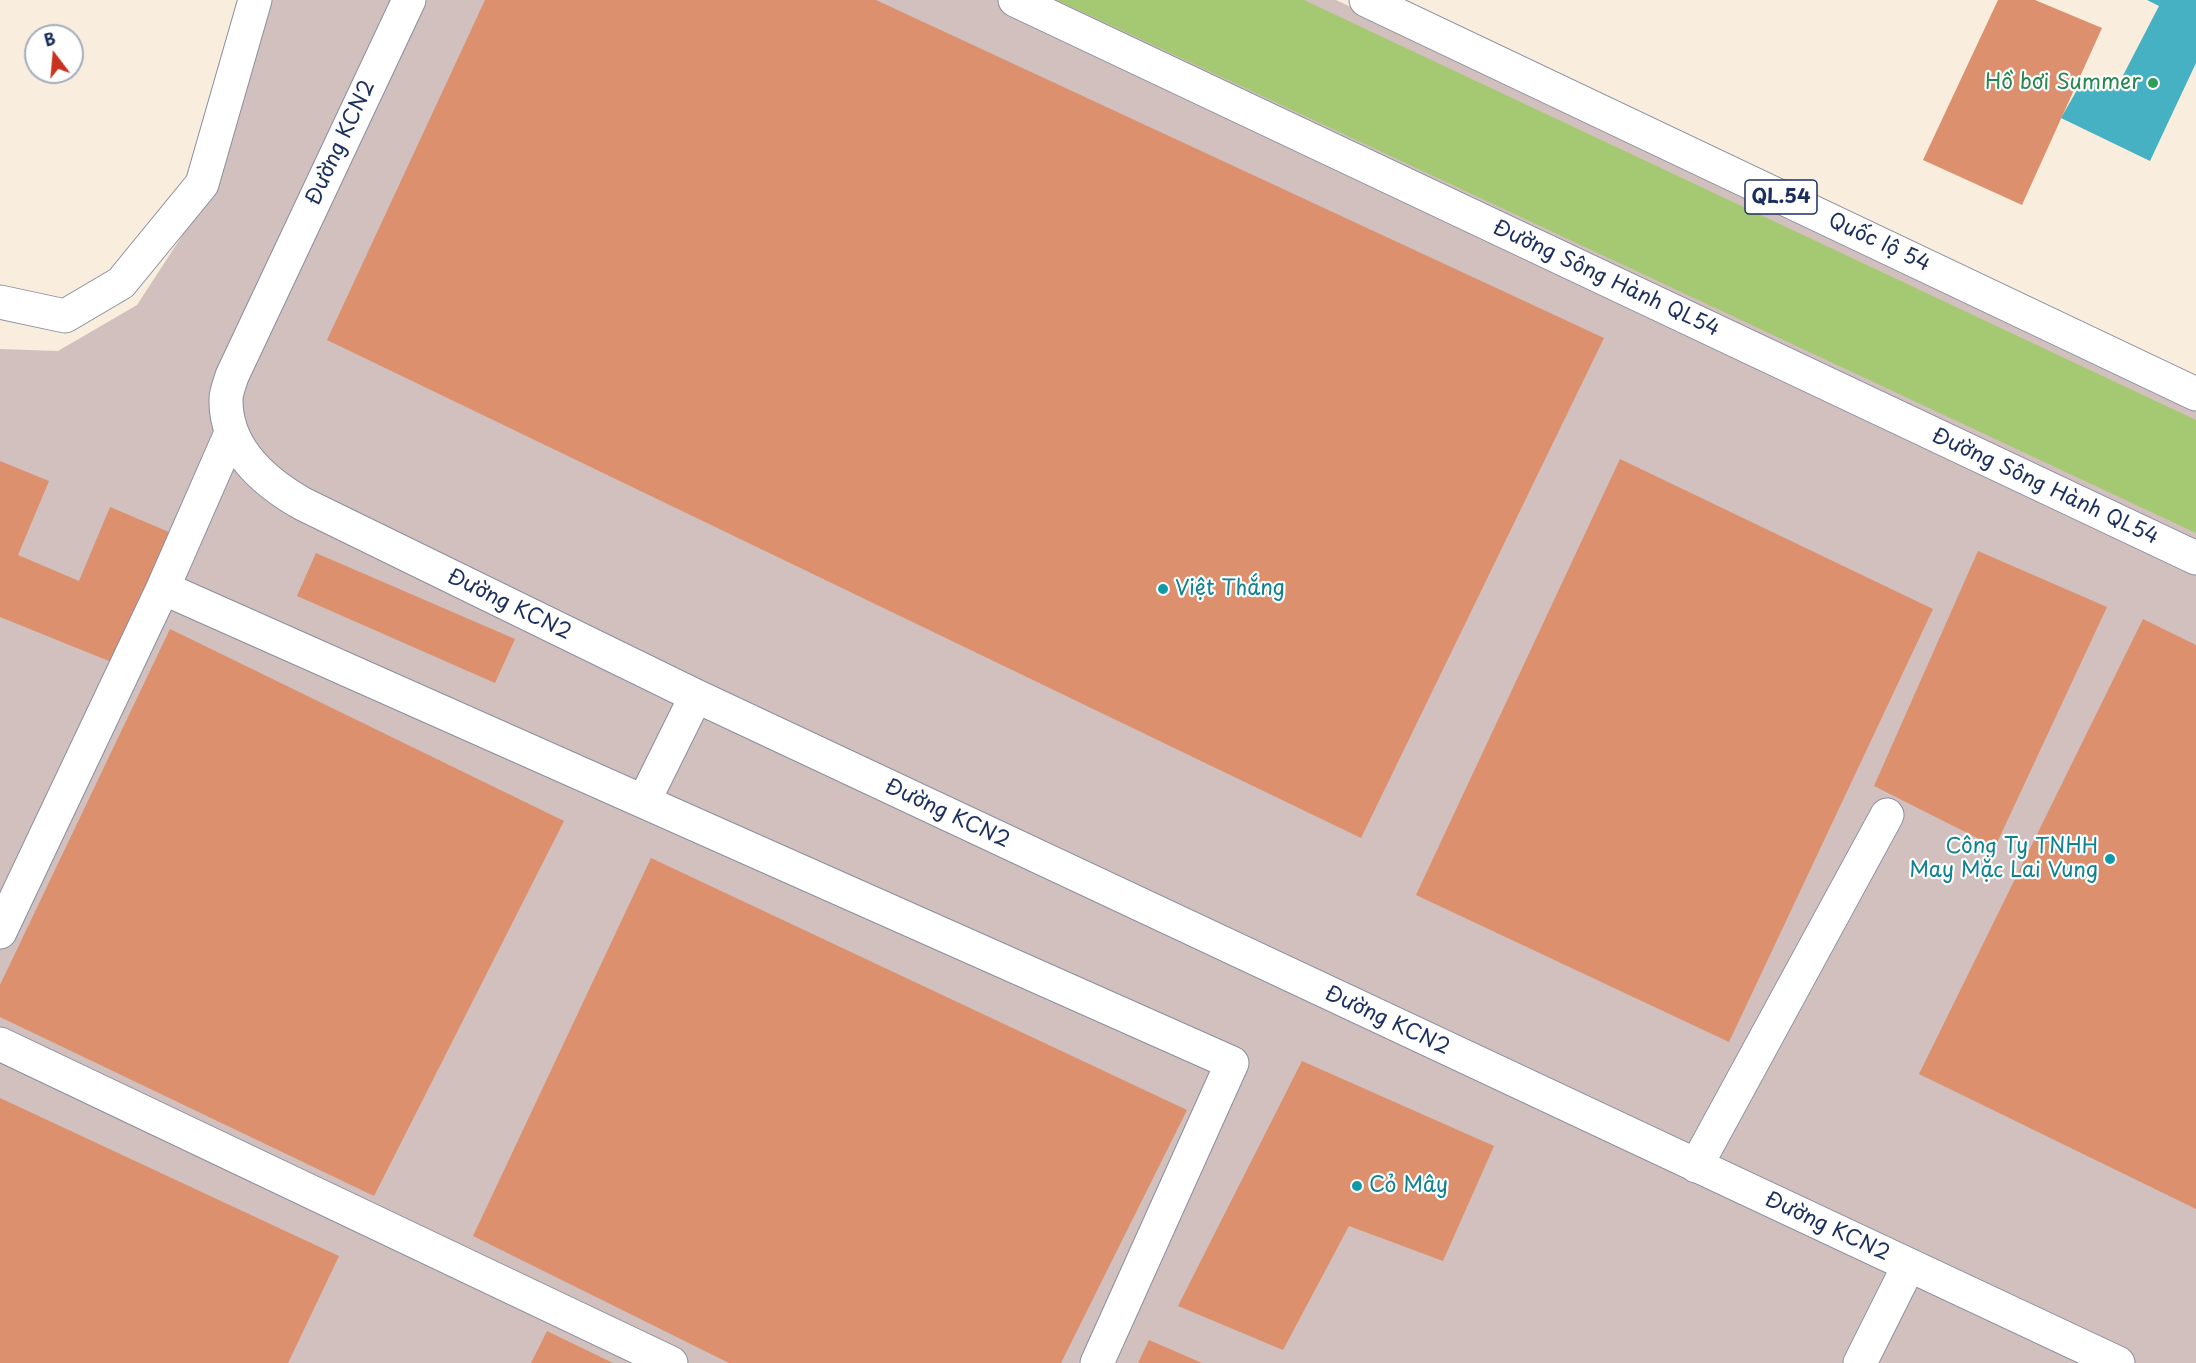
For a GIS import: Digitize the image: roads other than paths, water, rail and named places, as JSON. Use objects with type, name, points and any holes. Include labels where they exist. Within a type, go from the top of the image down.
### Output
[{"type":"main road","points":[[0,302],[64,316],[121,283],[202,184],[255,0]]},
{"type":"main road","name":"Đường KCN2","points":[[408,0],[232,376],[225,398],[231,433],[250,464],[278,490],[696,696],[2118,1363]]},
{"type":"main road","name":"Đường Sông Hành QL54","points":[[1015,0],[2196,558]]},
{"type":"main road","name":"Quốc lộ 54","points":[[1366,0],[2196,394]]},
{"type":"main road","points":[[0,932],[163,588],[231,433]]},
{"type":"main road","points":[[163,588],[1232,1063],[1097,1363]]},
{"type":"main road","points":[[644,801],[696,696]]},
{"type":"main road","points":[[1696,1166],[1887,815]]},
{"type":"main road","points":[[0,1044],[671,1363]]},
{"type":"main road","points":[[1860,1363],[1909,1265]]},
{"type":"water","name":"Hồ bơi Summer","points":[[2147,0],[2196,0],[2196,63],[2150,161],[2061,118],[2085,76],[2116,89],[2159,6]]},
{"type":"place","name":"Hồ bơi Summer","points":[[2153,83]]},
{"type":"place","name":"Việt Thắng","points":[[1163,589]]},
{"type":"place","name":"Công Ty TNHH May Mặc Lai Vung","points":[[2110,859]]},
{"type":"place","name":"Cỏ Mây","points":[[1357,1186]]}]
